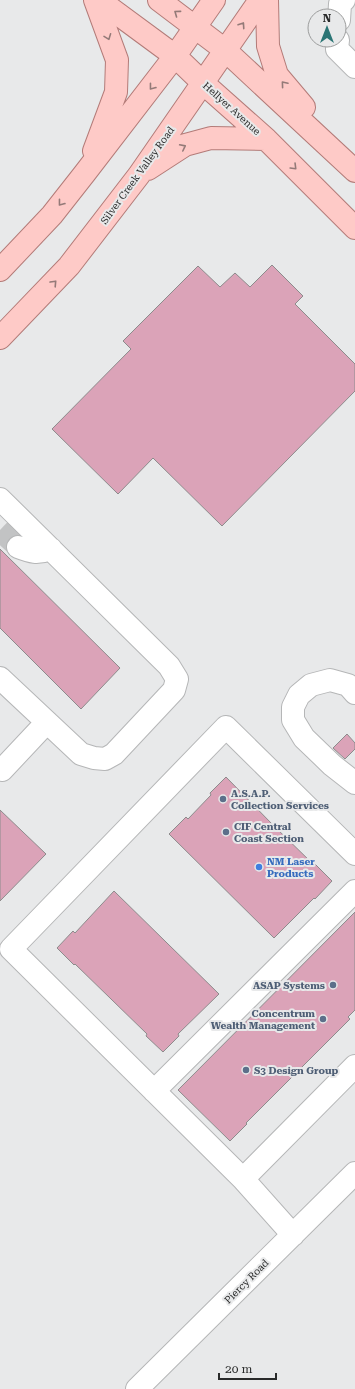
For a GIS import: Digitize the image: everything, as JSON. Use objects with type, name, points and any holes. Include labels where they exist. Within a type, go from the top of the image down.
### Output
[{"type":"main road","points":[[85,173],[116,92],[117,60],[95,0]]},
{"type":"main road","name":"Hellyer Avenue","points":[[99,0],[175,56],[266,139],[355,228]]},
{"type":"main road","points":[[159,0],[196,26],[225,50],[355,171]]},
{"type":"main road","points":[[0,270],[52,215],[175,56],[214,0]]},
{"type":"main road","name":"Silver Creek Valley Road","points":[[0,338],[69,266],[139,175],[260,0]]},
{"type":"main road","points":[[267,0],[268,46],[277,75],[355,167]]},
{"type":"main road","points":[[139,175],[185,145],[210,138],[266,139]]},
{"type":"street","points":[[337,48],[337,50],[355,67]]},
{"type":"street","points":[[0,499],[169,666],[178,679],[174,690],[114,754],[105,759],[94,758],[81,754],[0,678]]},
{"type":"street","points":[[18,547],[41,553],[51,549]]},
{"type":"street","points":[[355,693],[348,685],[330,680],[311,685],[299,695],[294,707],[294,720],[304,738],[332,765],[355,783]]},
{"type":"street","points":[[2,770],[47,722]]},
{"type":"street","points":[[293,1235],[243,1179],[11,949],[226,727],[355,854]]},
{"type":"street","points":[[154,1091],[355,891]]},
{"type":"street","points":[[243,1179],[355,1066]]},
{"type":"street","name":"Piercy Road","points":[[137,1389],[355,1173]]},
{"type":"building","points":[[272,265],[303,296],[295,304],[355,364],[355,391],[222,526],[153,458],[118,494],[52,429],[131,349],[123,341],[198,266],[220,287],[235,273],[250,287]]},
{"type":"building","points":[[0,549],[120,668],[81,709],[0,628]]},
{"type":"building","points":[[347,734],[355,743],[355,749],[345,759],[333,748]]},
{"type":"building","points":[[226,777],[273,825],[332,881],[274,938],[169,834],[186,817],[188,819]]},
{"type":"building","points":[[0,810],[46,854],[0,901]]},
{"type":"building","points":[[114,891],[219,994],[178,1034],[179,1036],[163,1052],[146,1036],[147,1034],[57,948],[73,931],[75,933]]},
{"type":"building","points":[[355,912],[355,1010],[348,1017],[350,1019],[246,1123],[247,1124],[230,1141],[178,1090]]},
{"type":"tunnel","points":[[0,530],[18,547]]},
{"type":"place","name":"A.S.A.P. Collection Services","points":[[223,799]]},
{"type":"place","name":"CIF Central Coast Section","points":[[226,832]]},
{"type":"place","name":"NM Laser Products","points":[[259,867]]},
{"type":"place","name":"ASAP Systems","points":[[333,985]]},
{"type":"place","name":"Concentrum Wealth Management","points":[[323,1019]]},
{"type":"place","name":"S3 Design Group","points":[[246,1070]]}]
